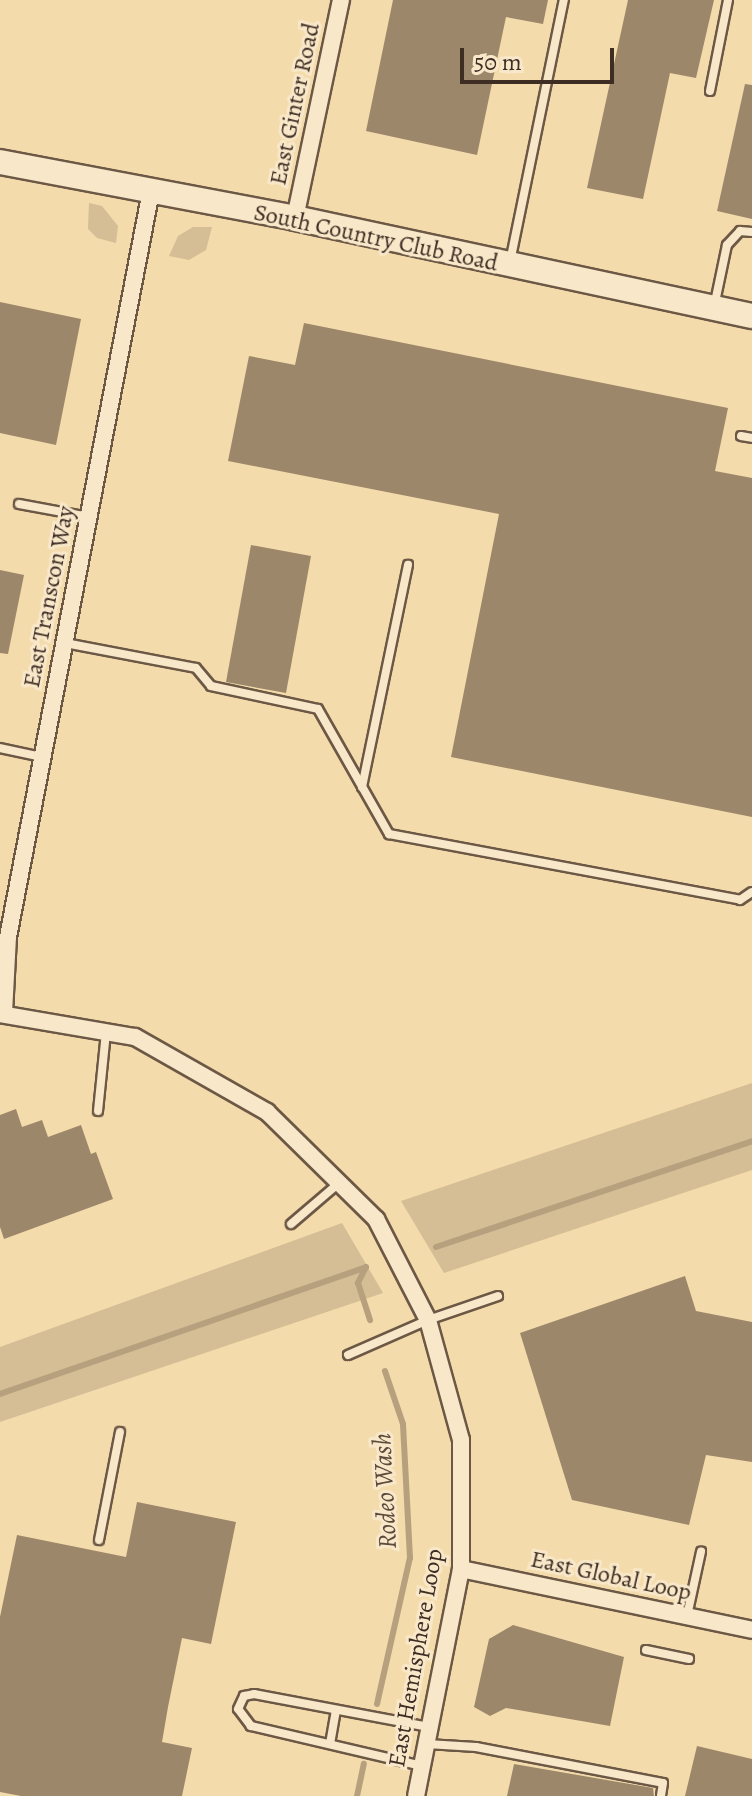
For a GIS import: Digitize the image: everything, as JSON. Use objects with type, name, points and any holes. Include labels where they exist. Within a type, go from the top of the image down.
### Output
[{"type":"street","name":"East Ginter Road","points":[[295,218],[341,0]]},
{"type":"street","name":"South Country Club Road","points":[[0,162],[295,218],[509,267],[752,316]]},
{"type":"street","name":"East Transcon Way","points":[[2,1014],[8,937],[151,191]]},
{"type":"street","name":"East Hemisphere Loop","points":[[2,1014],[135,1037],[267,1112],[376,1219],[428,1320],[461,1440],[461,1569],[416,1796]]},
{"type":"street","name":"East Global Loop","points":[[461,1569],[752,1630]]},
{"type":"lane","points":[[509,267],[564,0]]},
{"type":"lane","points":[[710,91],[728,0]]},
{"type":"lane","points":[[713,309],[727,245],[740,231],[752,232]]},
{"type":"lane","points":[[741,436],[752,438]]},
{"type":"lane","points":[[19,504],[89,517]]},
{"type":"lane","points":[[362,787],[408,565]]},
{"type":"lane","points":[[65,643],[196,668],[211,686],[318,709],[389,834],[740,900],[752,892]]},
{"type":"lane","points":[[0,748],[43,757]]},
{"type":"lane","points":[[98,1111],[106,1032]]},
{"type":"lane","points":[[291,1224],[339,1183]]},
{"type":"lane","points":[[348,1355],[428,1320],[498,1296]]},
{"type":"lane","points":[[99,1540],[120,1432]]},
{"type":"lane","points":[[687,1616],[701,1552]]},
{"type":"lane","points":[[646,1650],[689,1659]]},
{"type":"lane","points":[[422,1766],[251,1726],[238,1709],[244,1696],[254,1694],[336,1711],[476,1747],[663,1783],[661,1796]]},
{"type":"lane","points":[[330,1744],[336,1711]]},
{"type":"shaded area","points":[[89,203],[102,206],[118,226],[116,243],[97,238],[88,229]]},
{"type":"shaded area","points":[[193,227],[212,227],[206,250],[189,260],[169,256],[178,236]]},
{"type":"shaded area","points":[[752,1083],[752,1170],[444,1273],[401,1201]]},
{"type":"shaded area","points":[[342,1223],[383,1293],[0,1422],[0,1347]]},
{"type":"building","points":[[393,0],[548,0],[543,24],[506,17],[477,155],[366,131]]},
{"type":"building","points":[[628,0],[714,0],[696,78],[670,73],[643,199],[587,188]]},
{"type":"building","points":[[745,84],[752,85],[752,219],[717,211]]},
{"type":"building","points":[[0,302],[81,319],[56,445],[0,433]]},
{"type":"building","points":[[304,323],[728,408],[715,471],[752,478],[752,817],[451,757],[499,514],[228,461],[249,356],[295,365]]},
{"type":"building","points":[[251,545],[311,556],[286,693],[226,682]]},
{"type":"building","points":[[0,570],[24,575],[8,654],[0,653]]},
{"type":"building","points":[[16,1109],[22,1127],[42,1120],[48,1137],[81,1125],[91,1154],[96,1152],[113,1199],[4,1239],[0,1227],[0,1115]]},
{"type":"building","points":[[685,1276],[696,1311],[752,1322],[752,1462],[706,1455],[689,1525],[572,1500],[520,1333]]},
{"type":"building","points":[[137,1502],[236,1522],[211,1644],[182,1638],[168,1707],[162,1742],[192,1748],[182,1796],[21,1796],[0,1792],[0,1617],[17,1535],[126,1557]]},
{"type":"building","points":[[513,1625],[624,1657],[610,1726],[506,1708],[490,1716],[474,1707],[489,1639]]},
{"type":"building","points":[[697,1746],[752,1759],[752,1796],[685,1796]]},
{"type":"building","points":[[514,1764],[653,1788],[654,1796],[507,1796]]},
{"type":"waterway","name":"Rodeo Wash","points":[[436,1247],[752,1141]]},
{"type":"waterway","name":"Rodeo Wash","points":[[366,1267],[358,1283],[370,1320]]},
{"type":"waterway","points":[[0,1394],[366,1267]]},
{"type":"waterway","name":"Rodeo Wash","points":[[377,1704],[410,1558],[403,1424],[385,1371]]},
{"type":"waterway","name":"Rodeo Wash","points":[[357,1796],[364,1764]]}]
